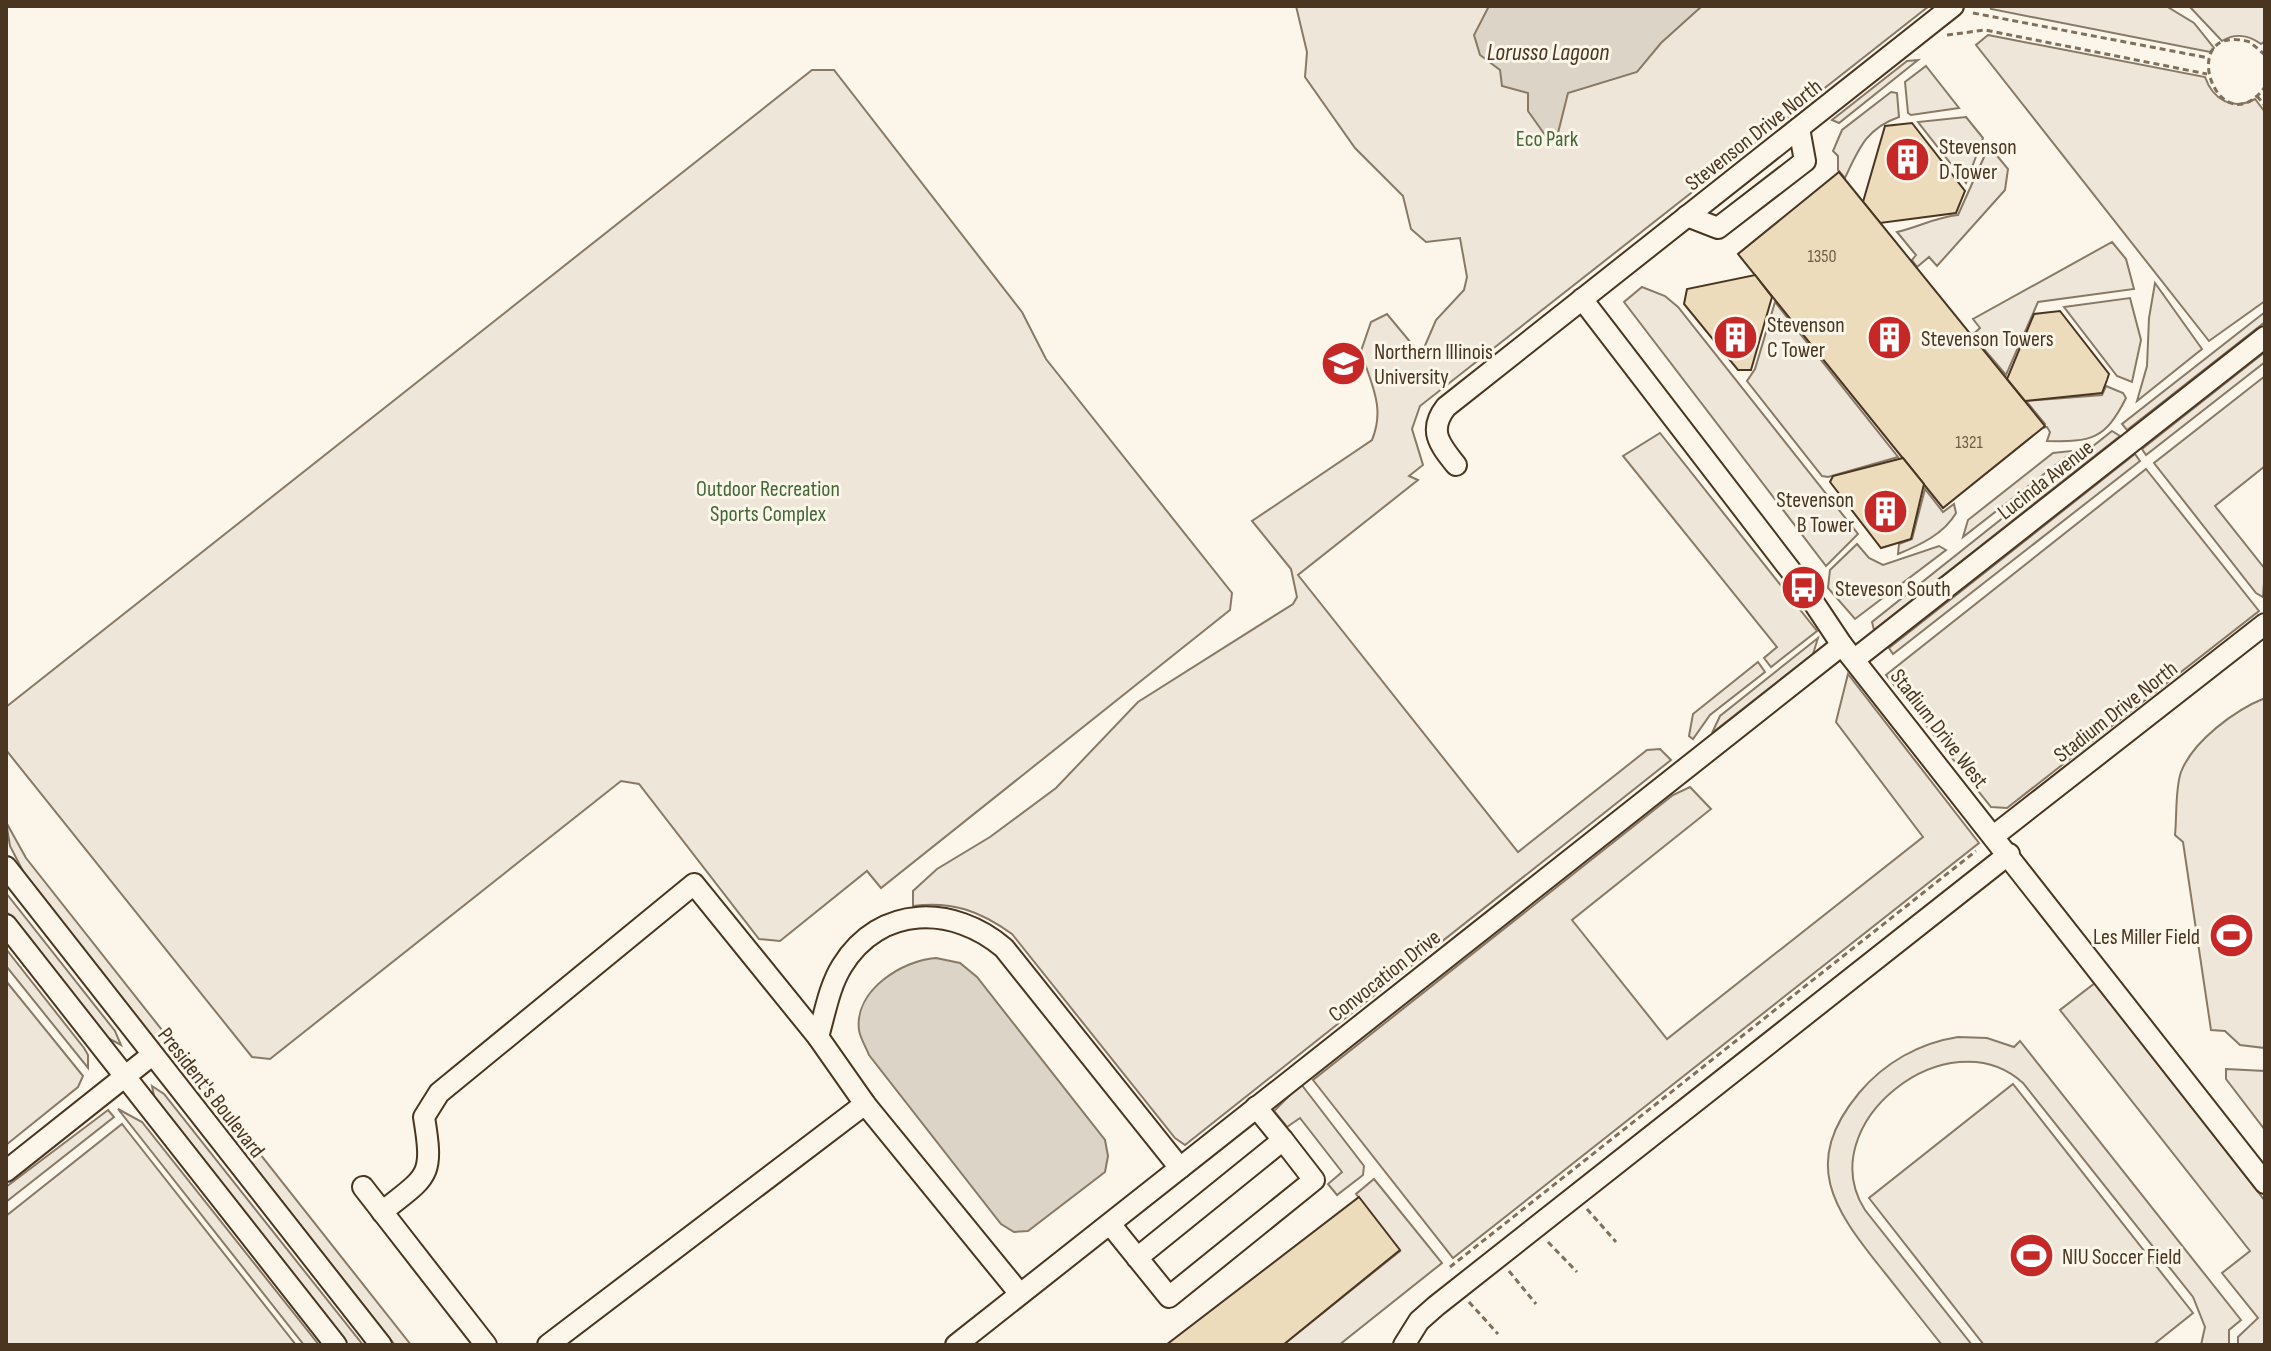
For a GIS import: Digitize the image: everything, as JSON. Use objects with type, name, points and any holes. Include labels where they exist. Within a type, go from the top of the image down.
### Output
[{"type":"street","name":"Stevenson Drive North","points":[[1456,465],[1434,432],[1436,420],[1446,407],[1953,6]]},
{"type":"street","points":[[1687,216],[1718,228],[1805,161],[1799,128]]},
{"type":"street","name":"Stadium Drive West","points":[[1582,299],[1804,588],[1849,652],[2265,1183]]},
{"type":"street","name":"Lucinda Avenue","points":[[1849,652],[2265,337]]},
{"type":"street","name":"Stadium Drive North","points":[[1995,835],[2265,624]]},
{"type":"street","name":"Convocation Drive","points":[[956,1345],[1256,1107],[1849,652]]},
{"type":"street","points":[[1404,1345],[1419,1321],[1452,1293],[2009,854]]},
{"type":"street","name":"President's Boulevard","points":[[6,867],[381,1345]]},
{"type":"street","points":[[382,1212],[423,1179],[430,1160],[424,1117],[439,1093],[694,884],[818,1037],[865,1104],[1020,1294]]},
{"type":"street","points":[[818,1037],[841,968],[875,932],[891,924],[926,915],[965,922],[986,933],[1004,948],[1180,1168]]},
{"type":"street","points":[[6,925],[336,1345]]},
{"type":"street","points":[[6,1171],[152,1055]]},
{"type":"street","points":[[548,1345],[865,1104]]},
{"type":"street","points":[[1110,1224],[1169,1297],[1314,1180],[1256,1107]]},
{"type":"street","points":[[1137,1258],[1283,1140]]},
{"type":"street","points":[[363,1187],[486,1345]]},
{"type":"path","points":[[1973,13],[2209,58]]},
{"type":"path","points":[[1944,36],[1985,30],[2207,74]]},
{"type":"path","points":[[2265,55],[2250,42],[2234,39],[2219,45],[2209,58],[2207,74],[2209,83],[2221,97],[2239,102],[2257,96],[2265,87]]},
{"type":"path","points":[[2257,96],[2265,106]]},
{"type":"path","points":[[1450,1267],[1976,851]]},
{"type":"path","points":[[1584,1206],[1616,1242]]},
{"type":"path","points":[[1543,1236],[1577,1272]]},
{"type":"path","points":[[1506,1268],[1536,1304]]},
{"type":"path","points":[[1466,1299],[1498,1334]]},
{"type":"green space","name":"Eco Park","points":[[1296,6],[1929,6],[1420,406],[1412,429],[1423,465],[1409,476],[1418,480],[1298,575],[1518,852],[1647,750],[1660,749],[1671,760],[1185,1145],[1175,1138],[1012,934],[989,919],[966,910],[941,905],[913,906],[913,891],[937,869],[990,837],[1056,788],[1138,702],[1293,604],[1297,597],[1291,569],[1252,521],[1372,440],[1377,405],[1361,351],[1371,322],[1387,314],[1421,355],[1436,320],[1464,290],[1467,277],[1460,238],[1426,242],[1411,229],[1403,196],[1355,148],[1305,77],[1307,52]]},
{"type":"green space","points":[[1990,6],[2166,6],[2194,23],[2214,48],[2210,52],[1991,9]]},
{"type":"green space","points":[[2189,6],[2265,6],[2265,41],[2261,44],[2237,36],[2222,41]]},
{"type":"green space","points":[[1988,35],[2205,77],[2213,92],[2225,101],[2239,104],[2255,99],[2265,112],[2265,301],[2209,341],[1976,45]]},
{"type":"green space","points":[[1918,60],[1839,123],[1832,120],[1907,61]]},
{"type":"green space","points":[[1926,66],[1959,108],[1908,113],[1905,82]]},
{"type":"green space","name":"Outdoor Recreation Sports Complex","points":[[812,70],[834,70],[1022,312],[1046,359],[1232,593],[1230,610],[881,888],[867,871],[780,941],[759,939],[639,784],[621,781],[270,1059],[252,1057],[6,750],[6,707]]},
{"type":"green space","points":[[1891,92],[1897,93],[1899,117],[1879,127],[1865,140],[1845,178],[1838,170],[1838,156],[1833,151],[1842,130]]},
{"type":"green space","points":[[1966,117],[1983,138],[1966,183],[1918,122]]},
{"type":"green space","points":[[1989,146],[2008,169],[2005,190],[1937,266],[1929,257],[1917,267],[1912,260],[1916,255],[1897,232],[1958,215]]},
{"type":"green space","points":[[2112,242],[2126,259],[2134,289],[2038,302],[2006,375],[1972,335],[1980,328],[1973,319]]},
{"type":"green space","points":[[2155,283],[2202,349],[2137,401],[2147,366],[2149,318]]},
{"type":"green space","points":[[1642,287],[1665,296],[1678,307],[1858,534],[1826,566],[1624,302]]},
{"type":"green space","points":[[2130,298],[2141,340],[2132,382],[2117,376],[2064,307]]},
{"type":"green space","points":[[1775,302],[1898,457],[1828,477],[1822,476],[1747,381],[1755,369]]},
{"type":"green space","points":[[2265,312],[2265,322],[2127,430],[2122,424]]},
{"type":"green space","points":[[2265,352],[2265,362],[2146,455],[2142,449]]},
{"type":"green space","points":[[2265,376],[2265,466],[2215,506],[2265,569],[2263,597],[2256,593],[2154,463]]},
{"type":"green space","points":[[2106,386],[2123,393],[2126,398],[2111,423],[2086,439],[2047,441],[2050,432],[2047,427],[2041,428],[2045,424],[2026,401],[2102,395]]},
{"type":"green space","points":[[2112,431],[2120,436],[1874,630],[1872,622]]},
{"type":"green space","points":[[1660,433],[1817,631],[1771,667],[1764,658],[1777,647],[1623,456]]},
{"type":"green space","points":[[2071,451],[1963,537],[1968,520],[2053,453]]},
{"type":"green space","points":[[2135,454],[2140,461],[1893,654],[1889,648]]},
{"type":"green space","points":[[2146,469],[2259,611],[2007,808],[1991,807],[1886,675]]},
{"type":"green space","points":[[1925,489],[1943,512],[1954,504],[1956,513],[1938,533],[1898,554],[1899,544],[1912,539]]},
{"type":"green space","points":[[1857,544],[1869,558],[1883,565],[1939,546],[1946,550],[1855,619],[1828,588],[1830,570]]},
{"type":"green space","points":[[1818,638],[1813,654],[1712,733],[1720,716]]},
{"type":"green space","points":[[1758,662],[1765,672],[1710,715],[1693,739],[1689,736],[1693,714]]},
{"type":"green space","points":[[1848,674],[1979,843],[1453,1258],[1313,1080],[1673,795],[1690,787],[1711,809],[1572,920],[1667,1039],[1923,837],[1836,722]]},
{"type":"green space","name":"Les Miller Field","points":[[2265,698],[2265,1048],[2240,1045],[2225,1031],[2211,1030],[2183,842],[2175,835],[2178,786],[2187,760],[2216,728]]},
{"type":"green space","points":[[6,822],[26,858],[411,1345],[395,1345],[26,877],[10,846]]},
{"type":"green space","points":[[6,893],[115,1031],[121,1045],[106,1037],[6,911]]},
{"type":"green space","points":[[6,949],[84,1048],[88,1055],[88,1068],[6,966]]},
{"type":"green space","points":[[6,981],[83,1076],[78,1087],[6,1145]]},
{"type":"green space","points":[[2095,983],[2265,1201],[2265,1345],[2238,1345],[2238,1337],[2258,1318],[2222,1273],[2250,1251],[2060,1010]]},
{"type":"green space","points":[[1958,1037],[1987,1038],[2014,1047],[2020,1041],[2241,1320],[2229,1330],[2229,1345],[2201,1345],[2205,1327],[2193,1297],[2023,1083],[1993,1065],[1959,1062],[1926,1071],[1896,1089],[1871,1114],[1856,1144],[1853,1177],[1865,1210],[1972,1345],[1942,1345],[1849,1225],[1830,1184],[1828,1163],[1831,1141],[1841,1118],[1869,1082],[1916,1049]]},
{"type":"green space","points":[[2226,1069],[2265,1071],[2265,1130],[2226,1079]]},
{"type":"green space","points":[[1301,1084],[1364,1166],[1363,1175],[1337,1195],[1328,1184],[1342,1172],[1300,1118],[1287,1127],[1274,1111]]},
{"type":"green space","name":"NIU Soccer Field","points":[[2013,1084],[2193,1313],[2153,1345],[1984,1345],[1869,1198]]},
{"type":"green space","points":[[152,1086],[164,1094],[363,1345],[348,1345],[155,1101]]},
{"type":"green space","points":[[118,1109],[142,1122],[319,1345],[304,1345]]},
{"type":"green space","points":[[108,1110],[114,1117],[6,1202],[6,1187]]},
{"type":"green space","points":[[122,1124],[296,1345],[6,1345],[6,1216]]},
{"type":"green space","points":[[1374,1179],[1442,1263],[1339,1345],[1283,1345],[1400,1251],[1356,1194]]},
{"type":"water","name":"Lorusso Lagoon","points":[[1489,6],[1702,6],[1661,43],[1637,72],[1568,93],[1558,133],[1545,135],[1528,111],[1528,93],[1502,86],[1500,70],[1480,55],[1474,35]]},
{"type":"water","points":[[936,958],[960,963],[977,977],[1105,1140],[1108,1156],[1105,1172],[1028,1231],[1014,1232],[1001,1224],[869,1055],[861,1036],[860,1016],[872,990],[909,964]]},
{"type":"building","name":"Stevenson D Tower","points":[[1912,123],[1965,191],[1956,213],[1880,223],[1863,202],[1885,126]]},
{"type":"building","name":"Stevenson Towers","points":[[1839,172],[2045,426],[1943,508],[1738,254]]},
{"type":"building","name":"Stevenson C Tower","points":[[1755,275],[1772,297],[1751,370],[1738,370],[1684,304],[1687,289]]},
{"type":"building","points":[[2060,311],[2109,374],[2102,393],[2025,401],[2007,379],[2034,314]]},
{"type":"building","name":"Stevenson B Tower","points":[[1903,458],[1924,484],[1911,539],[1881,548],[1830,482],[1833,476]]},
{"type":"building","points":[[1359,1197],[1400,1250],[1283,1345],[1166,1345]]},
{"type":"place","name":"Stevenson D Tower","points":[[1908,159]]},
{"type":"place","name":"Stevenson C Tower","points":[[1736,337]]},
{"type":"place","name":"Stevenson Towers","points":[[1890,338]]},
{"type":"place","name":"Northern Illinois University","points":[[1343,364]]},
{"type":"place","name":"Stevenson B Tower","points":[[1885,512]]},
{"type":"place","name":"Steveson South","points":[[1804,588]]},
{"type":"place","name":"Les Miller Field","points":[[2231,936]]},
{"type":"place","name":"NIU Soccer Field","points":[[2031,1256]]}]
